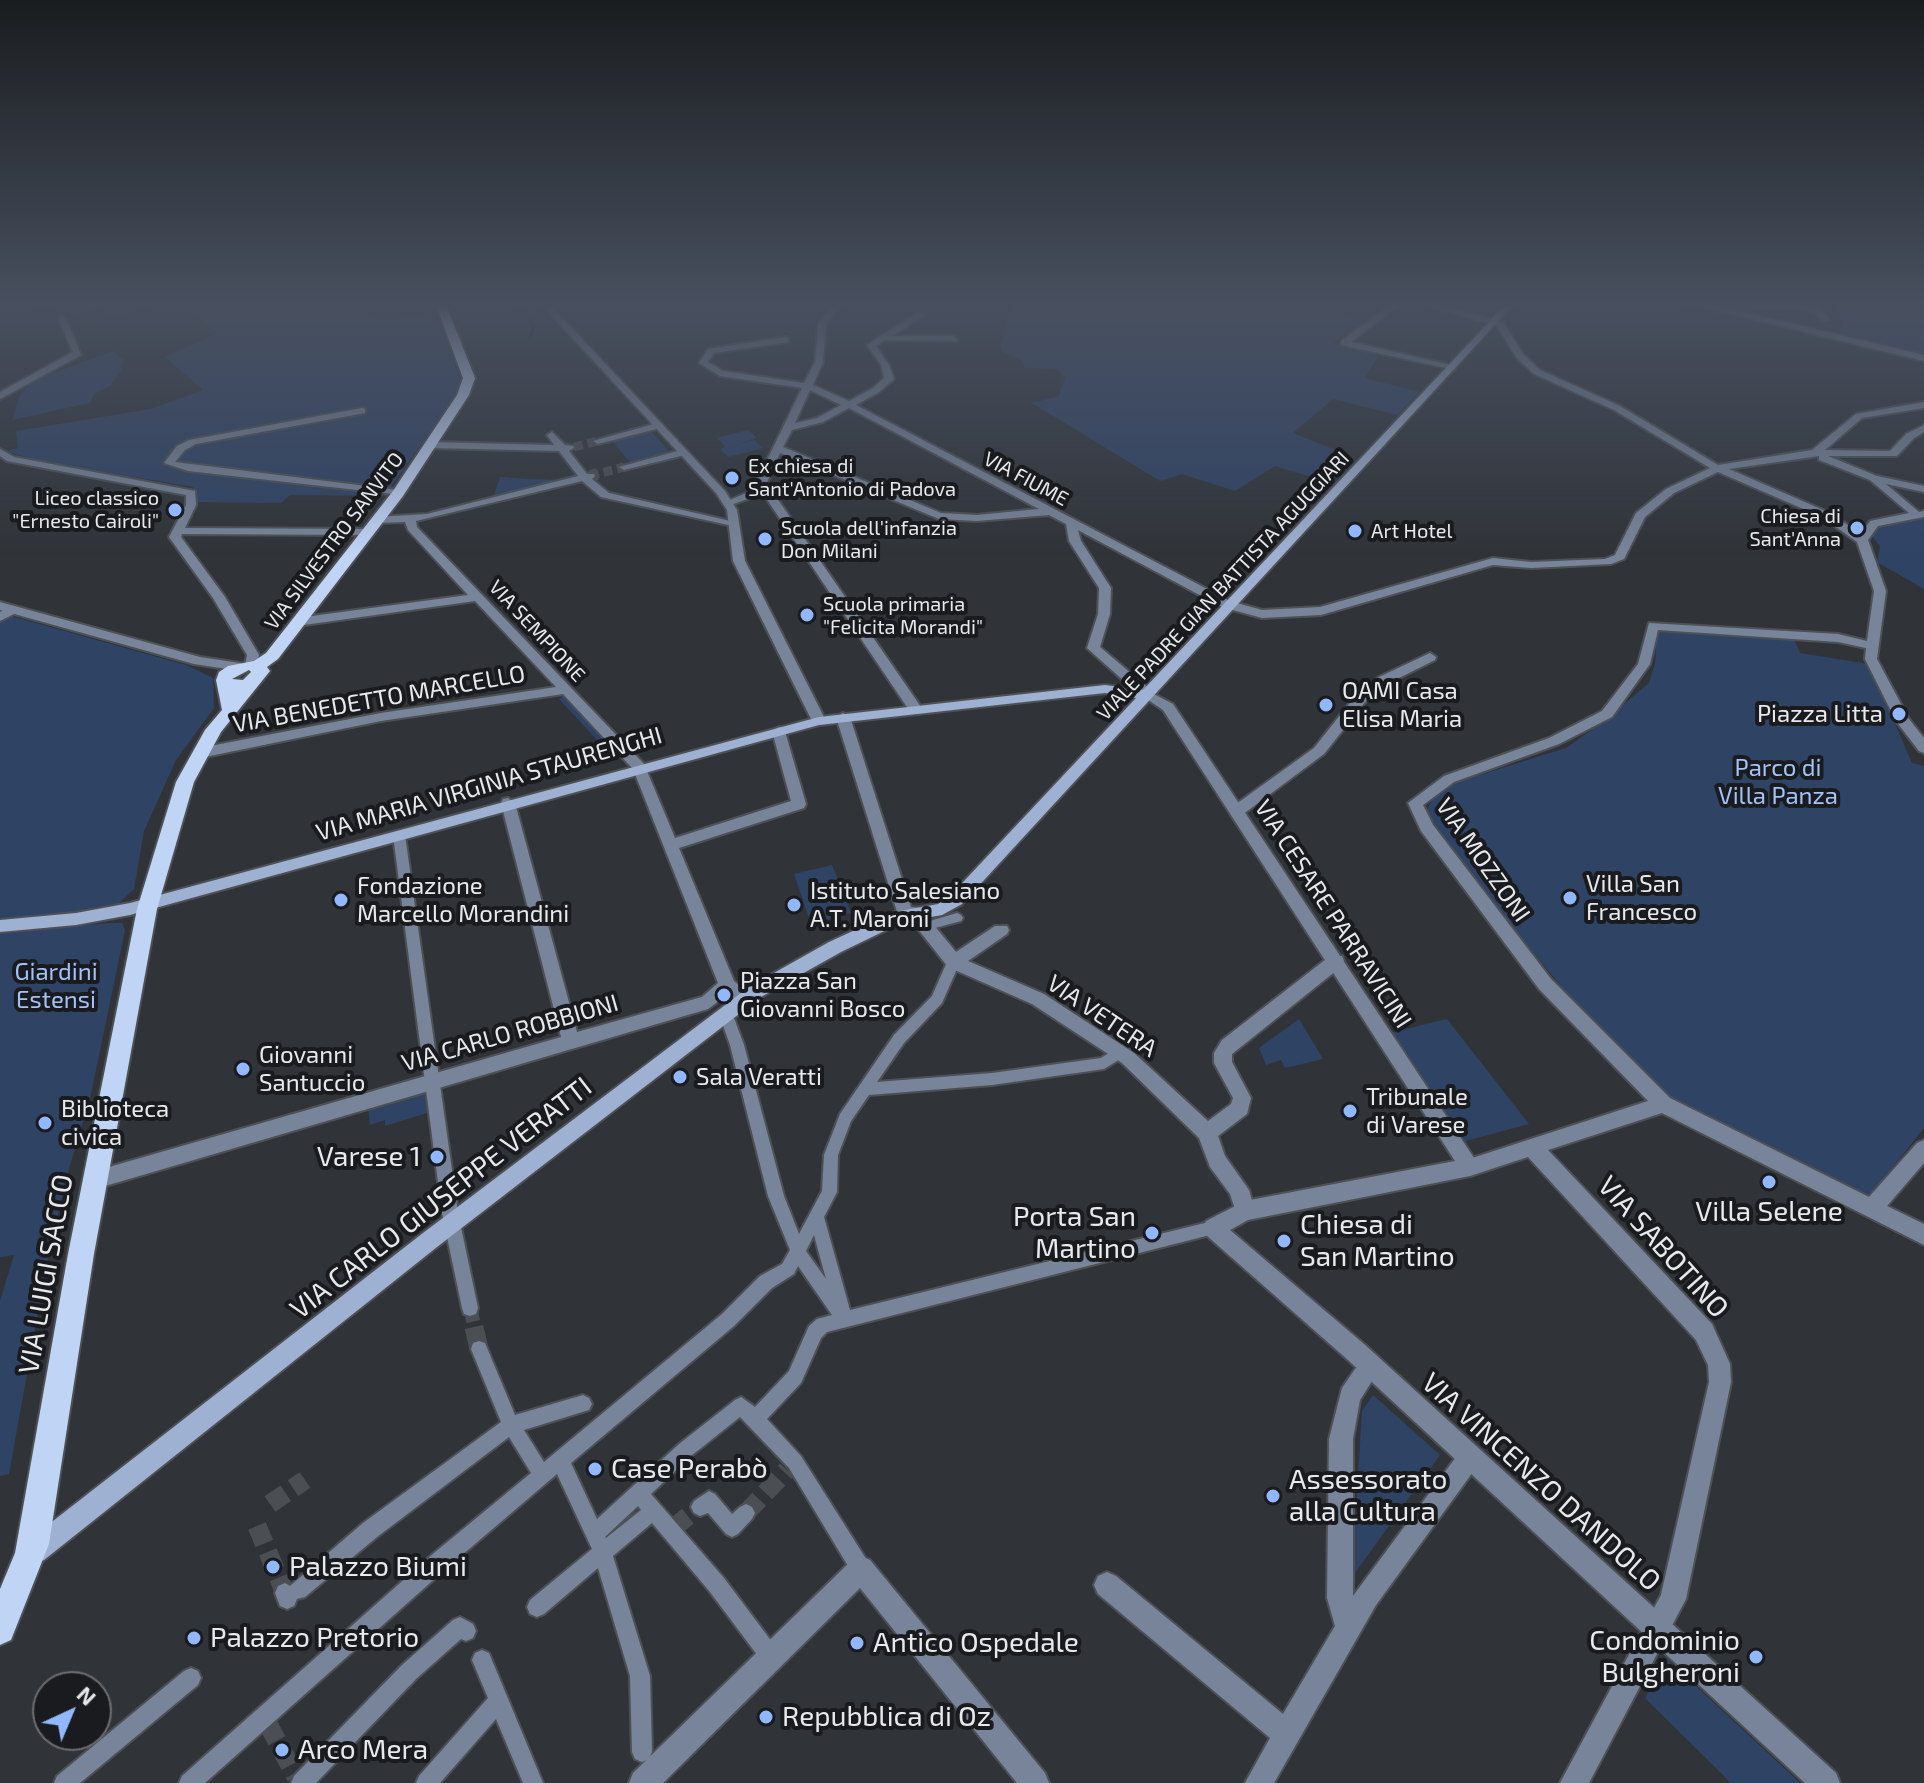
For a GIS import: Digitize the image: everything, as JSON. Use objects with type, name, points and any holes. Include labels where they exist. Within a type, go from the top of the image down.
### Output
[{"type":"main road","name":"VIA SILVESTRO SANVITO","points":[[200,753],[251,670],[272,656],[398,493],[465,388]]},
{"type":"main road","name":"VIALE PADRE GIAN BATTISTA AGUGGIARI","points":[[911,914],[942,909],[964,891],[1433,388]]},
{"type":"main road","points":[[224,682],[234,687],[251,670]]},
{"type":"main road","points":[[224,682],[229,708]]},
{"type":"main road","name":"VIA MARIA VIRGINIA STAURENGHI","points":[[0,926],[76,919],[149,903],[639,767],[819,721],[1105,689],[1148,695]]},
{"type":"main road","name":"VIA LUIGI SACCO","points":[[30,1555],[44,1502],[97,1179],[149,903],[171,820],[200,753]]},
{"type":"main road","name":"VIA CARLO GIUSEPPE VERATTI","points":[[30,1555],[744,1000],[835,947],[911,914]]},
{"type":"main road","points":[[0,1614],[30,1555]]},
{"type":"main road","points":[[0,1629],[30,1555]]},
{"type":"street","points":[[622,388],[729,508],[739,561],[819,721]]},
{"type":"street","points":[[552,435],[569,448],[587,477],[605,495],[729,508],[754,496],[804,388]]},
{"type":"street","name":"VIA FIUME","points":[[817,388],[1230,606],[1262,614],[1321,611],[1493,561],[1542,565],[1607,562],[1620,557],[1640,515],[1670,491],[1719,468],[1815,453],[1893,454],[1910,436],[1924,428]]},
{"type":"street","points":[[786,428],[820,420],[850,406],[876,388]]},
{"type":"street","points":[[1573,388],[1617,408],[1719,468],[1814,509],[1862,540],[1880,591],[1870,645],[1877,676],[1903,721],[1924,748]]},
{"type":"street","points":[[1924,405],[1859,416],[1815,453],[1832,463],[1874,478],[1924,489]]},
{"type":"street","points":[[362,411],[193,442],[181,448],[169,463],[188,468],[398,493]]},
{"type":"street","points":[[657,426],[602,440],[627,466],[681,453]]},
{"type":"street","points":[[431,445],[569,448]]},
{"type":"street","points":[[776,448],[939,516],[977,518],[1050,512]]},
{"type":"street","points":[[0,452],[11,459],[185,490],[193,497],[175,537],[219,597],[253,655],[251,670],[199,661],[6,608],[0,617]]},
{"type":"street","points":[[176,531],[371,526],[410,520],[587,477]]},
{"type":"street","points":[[1874,478],[1921,514]]},
{"type":"street","points":[[757,486],[777,506],[916,710]]},
{"type":"street","points":[[1862,540],[1874,523],[1921,514]]},
{"type":"street","name":"VIA SEMPIONE","points":[[410,520],[412,528],[639,767]]},
{"type":"street","name":"VIA CESARE PARRAVICINI","points":[[1071,523],[1075,541],[1105,588],[1104,614],[1093,648],[1148,695],[1168,707],[1470,1167]]},
{"type":"street","points":[[297,622],[477,597]]},
{"type":"street","name":"VIA MOZZONI","points":[[1663,1104],[1545,984],[1426,827],[1415,803],[1449,779],[1554,741],[1607,714],[1644,664],[1653,626],[1838,638],[1870,645]]},
{"type":"street","points":[[1237,811],[1319,751],[1361,698],[1384,680],[1430,657]]},
{"type":"street","points":[[199,661],[224,682]]},
{"type":"street","name":"VIA BENEDETTO MARCELLO","points":[[200,753],[381,717],[565,690]]},
{"type":"street","points":[[843,717],[911,914],[954,962]]},
{"type":"street","points":[[670,845],[799,804],[779,731]]},
{"type":"street","points":[[639,767],[727,985],[744,1000]]},
{"type":"street","points":[[508,803],[571,1042]]},
{"type":"street","points":[[399,835],[452,1224],[470,1308]]},
{"type":"street","points":[[954,962],[927,926],[957,918]]},
{"type":"street","points":[[189,1783],[267,1721],[441,1560],[794,1261],[829,1192],[831,1155],[845,1118],[899,1039],[937,999],[954,962],[1001,930]]},
{"type":"street","points":[[1245,1211],[1239,1190],[1217,1161],[1207,1133],[1240,1108],[1242,1098],[1223,1063],[1223,1053],[1228,1045],[1336,961]]},
{"type":"street","name":"VIA VETERA","points":[[954,962],[1038,999],[1120,1052],[1207,1133]]},
{"type":"street","points":[[727,985],[708,1002],[726,1014],[737,1045],[794,1261],[845,1320]]},
{"type":"street","name":"VIA CARLO ROBBIONI","points":[[97,1179],[708,1002]]},
{"type":"street","points":[[864,1089],[992,1079],[1104,1063],[1120,1052]]},
{"type":"street","points":[[755,1419],[795,1377],[815,1332],[823,1325],[1213,1228],[1245,1211],[1470,1167],[1534,1149],[1663,1104],[1922,1233]]},
{"type":"street","name":"VIA SABOTINO","points":[[1534,1149],[1704,1332],[1719,1364],[1720,1382],[1673,1599],[1574,1783]]},
{"type":"street","points":[[1872,1208],[1924,1149]]},
{"type":"street","points":[[817,1218],[845,1320]]},
{"type":"street","name":"VIA VINCENZO DANDOLO","points":[[1213,1228],[1470,1457],[1826,1783]]},
{"type":"street","points":[[479,1349],[511,1425],[542,1475]]},
{"type":"street","points":[[1349,1628],[1340,1598],[1341,1439],[1350,1396],[1370,1367]]},
{"type":"street","points":[[290,1594],[511,1425],[583,1404]]},
{"type":"street","points":[[537,1607],[685,1450],[741,1406],[755,1419],[791,1466],[861,1569],[1035,1783]]},
{"type":"street","points":[[1259,1783],[1367,1596],[1470,1457]]},
{"type":"street","points":[[560,1460],[599,1543],[640,1676],[642,1752]]},
{"type":"street","points":[[640,1495],[652,1512],[672,1529],[771,1657]]},
{"type":"street","points":[[700,1507],[709,1500],[732,1528],[746,1513]]},
{"type":"street","points":[[599,1543],[652,1512]]},
{"type":"street","points":[[0,1580],[30,1555]]},
{"type":"street","points":[[643,1783],[861,1569]]},
{"type":"street","points":[[1107,1585],[1287,1735]]},
{"type":"street","points":[[299,1781],[460,1627],[466,1631]]},
{"type":"street","points":[[482,1660],[533,1783]]},
{"type":"street","points":[[72,1780],[191,1678]]},
{"type":"street","points":[[426,1783],[499,1701]]},
{"type":"green space","points":[[26,388],[106,388],[94,394],[90,403],[12,420],[20,395]]},
{"type":"green space","points":[[201,388],[458,388],[390,488],[390,496],[290,495],[281,503],[193,502],[197,493],[193,487],[35,460],[7,451],[18,448],[16,431],[151,409],[203,390]]},
{"type":"green space","points":[[1061,388],[1404,388],[1419,392],[1398,415],[1333,399],[1293,433],[1353,457],[1331,483],[1275,466],[1235,491],[1182,474],[1160,481],[1032,403],[1059,396]]},
{"type":"green space","points":[[748,430],[757,438],[738,444],[754,440],[763,448],[728,457],[720,449],[726,447],[717,438]]},
{"type":"green space","points":[[651,431],[669,451],[630,462],[612,441]]},
{"type":"green space","points":[[500,477],[528,479],[560,480],[493,498]]},
{"type":"green space","points":[[1924,516],[1924,589],[1877,562],[1880,546],[1872,536],[1881,523]]},
{"type":"green space","points":[[11,616],[186,665],[213,678],[214,708],[176,760],[144,831],[134,889],[117,905],[76,914],[0,919],[0,622]]},
{"type":"green space","name":"Parco di Villa Panza","points":[[1657,631],[1794,639],[1800,653],[1869,664],[1912,763],[1924,766],[1924,1128],[1869,1197],[1662,1094],[1608,1043],[1485,894],[1426,812],[1433,798],[1451,784],[1566,748],[1600,724],[1649,683],[1655,663]]},
{"type":"green space","points":[[566,695],[623,756],[614,758],[559,699]]},
{"type":"green space","points":[[832,865],[851,913],[811,924],[794,874]]},
{"type":"green space","name":"Giardini Estensi","points":[[122,923],[125,930],[91,1094],[68,1172],[47,1263],[9,1474],[0,1476],[0,1301],[14,1255],[0,1257],[0,934]]},
{"type":"green space","points":[[1299,1019],[1323,1059],[1285,1068],[1281,1060],[1266,1065],[1259,1048]]},
{"type":"green space","points":[[1447,1019],[1529,1124],[1462,1142],[1389,1033]]},
{"type":"green space","points":[[426,1088],[430,1112],[385,1126],[385,1120],[370,1125],[368,1106]]},
{"type":"green space","points":[[1373,1395],[1440,1455],[1352,1577],[1362,1411]]},
{"type":"green space","points":[[1667,1659],[1800,1783],[1731,1783],[1645,1698]]},
{"type":"tunnel","points":[[574,447],[598,441]]},
{"type":"tunnel","points":[[597,474],[590,476],[624,467]]},
{"type":"tunnel","points":[[470,1308],[475,1329]]},
{"type":"tunnel","points":[[474,1327],[479,1349]]},
{"type":"tunnel","points":[[746,1513],[787,1470]]},
{"type":"tunnel","points":[[270,1504],[305,1480]]},
{"type":"tunnel","points":[[673,1528],[700,1507]]},
{"type":"tunnel","points":[[257,1526],[285,1593]]},
{"type":"tunnel","points":[[268,1724],[296,1777]]},
{"type":"place","name":"Ex chiesa di Sant'Antonio di Padova","points":[[732,478]]},
{"type":"place","name":"Liceo classico \"Ernesto Cairoli\"","points":[[175,510]]},
{"type":"place","name":"Chiesa di Sant'Anna","points":[[1857,528]]},
{"type":"place","name":"Art Hotel","points":[[1355,531]]},
{"type":"place","name":"Scuola dell'infanzia Don Milani","points":[[765,539]]},
{"type":"place","name":"Scuola primaria \"Felicita Morandi\"","points":[[807,615]]},
{"type":"place","name":"OAMI Casa Elisa Maria","points":[[1326,705]]},
{"type":"place","name":"Piazza Litta","points":[[1899,714]]},
{"type":"place","name":"Villa San Francesco","points":[[1570,898]]},
{"type":"place","name":"Fondazione Marcello Morandini","points":[[341,900]]},
{"type":"place","name":"Istituto Salesiano A.T. Maroni","points":[[794,905]]},
{"type":"place","name":"Piazza San Giovanni Bosco","points":[[724,995]]},
{"type":"place","name":"Giovanni Santuccio","points":[[243,1069]]},
{"type":"place","name":"Sala Veratti","points":[[680,1077]]},
{"type":"place","name":"Tribunale di Varese","points":[[1350,1111]]},
{"type":"place","name":"Biblioteca civica","points":[[45,1123]]},
{"type":"place","name":"Varese 1","points":[[437,1157]]},
{"type":"place","name":"Villa Selene","points":[[1769,1182]]},
{"type":"place","name":"Porta San Martino","points":[[1152,1233]]},
{"type":"place","name":"Chiesa di San Martino","points":[[1284,1241]]},
{"type":"place","name":"Case Perabò","points":[[595,1469]]},
{"type":"place","name":"Assessorato alla Cultura","points":[[1273,1496]]},
{"type":"place","name":"Palazzo Biumi","points":[[273,1567]]},
{"type":"place","name":"Palazzo Pretorio","points":[[194,1638]]},
{"type":"place","name":"Antico Ospedale","points":[[857,1643]]},
{"type":"place","name":"Condominio Bulgheroni","points":[[1756,1657]]},
{"type":"place","name":"Repubblica di Oz","points":[[766,1717]]},
{"type":"place","name":"Arco Mera","points":[[282,1750]]}]
